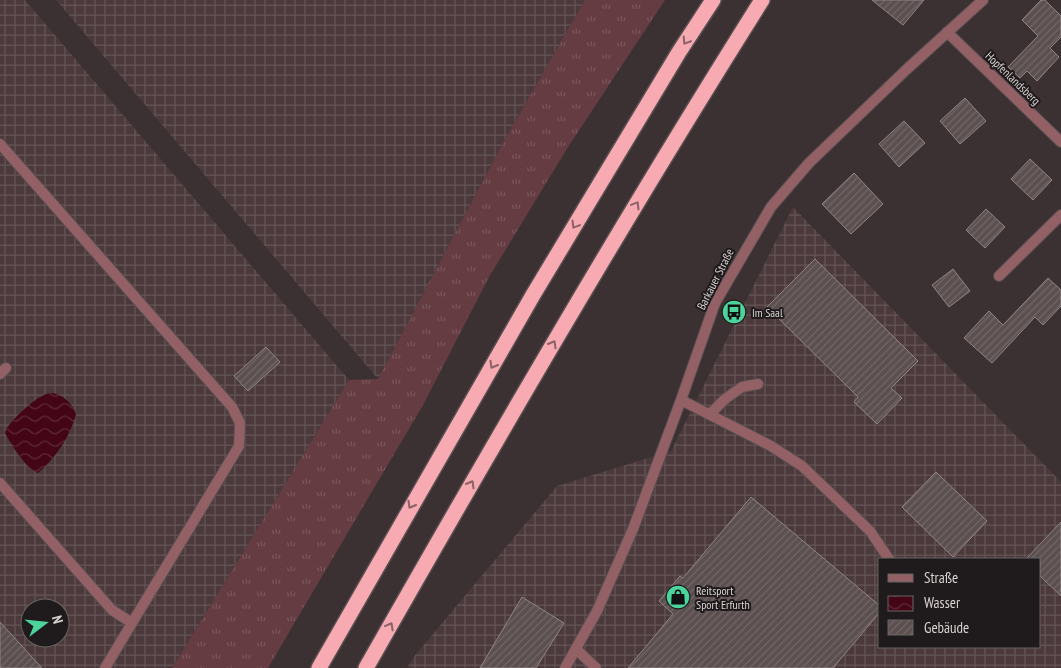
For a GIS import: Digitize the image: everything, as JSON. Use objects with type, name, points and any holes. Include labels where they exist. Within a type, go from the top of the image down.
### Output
[{"type":"highway","points":[[319,668],[533,295],[679,52],[713,0]]},
{"type":"highway","points":[[366,668],[612,244],[762,0]]},
{"type":"street","name":"Barkauer Straße","points":[[565,668],[577,650],[597,611],[633,528],[715,303],[771,207],[809,163],[983,0]]},
{"type":"street","name":"Hopfenlandsberg","points":[[947,32],[1061,142]]},
{"type":"street","points":[[0,144],[232,407],[240,423],[239,446],[105,668]]},
{"type":"street","points":[[999,276],[1061,215]]},
{"type":"street","points":[[710,414],[725,398],[742,387],[758,384]]},
{"type":"street","points":[[681,400],[771,446],[802,466],[870,531],[888,558]]},
{"type":"street","points":[[0,483],[112,610],[132,623]]},
{"type":"street","points":[[577,650],[596,668]]},
{"type":"shaded area","points":[[0,0],[25,0],[349,380],[172,668],[0,668]]},
{"type":"shaded area","points":[[56,0],[585,0],[505,139],[378,379]]},
{"type":"shaded area","points":[[793,207],[1061,482],[1061,668],[407,668],[412,659],[557,486],[671,451]]},
{"type":"green space","points":[[585,0],[665,0],[568,147],[489,277],[423,405],[268,668],[172,668],[349,380],[378,379],[505,139]]},
{"type":"water","points":[[53,393],[67,400],[76,414],[74,422],[61,446],[38,473],[33,471],[24,461],[5,433],[10,424],[26,407],[43,395]]},
{"type":"building","points":[[872,0],[924,0],[903,25]]},
{"type":"building","points":[[1041,0],[1045,0],[1061,16],[1061,37],[1050,48],[1059,57],[1037,81],[1027,71],[1020,78],[1008,67],[1038,36],[1022,20]]},
{"type":"building","points":[[965,98],[986,121],[960,144],[940,121]]},
{"type":"building","points":[[904,121],[925,143],[899,167],[879,144]]},
{"type":"building","points":[[1030,159],[1052,180],[1033,200],[1011,179]]},
{"type":"building","points":[[854,173],[883,204],[851,234],[822,204]]},
{"type":"building","points":[[986,209],[1005,227],[985,248],[966,230]]},
{"type":"building","points":[[815,259],[918,361],[891,388],[902,398],[877,424],[854,402],[858,397],[767,307]]},
{"type":"building","points":[[953,269],[970,291],[949,307],[932,285]]},
{"type":"building","points":[[1048,278],[1061,290],[1061,306],[1043,325],[1035,317],[992,363],[964,338],[989,311],[1003,325]]},
{"type":"building","points":[[266,347],[280,362],[248,391],[234,376]]},
{"type":"building","points":[[936,472],[987,521],[953,557],[902,507]]},
{"type":"building","points":[[751,497],[878,604],[878,614],[833,668],[628,668],[673,614],[659,601],[680,576],[683,578]]},
{"type":"building","points":[[1061,522],[1061,596],[1041,577],[1041,558],[1027,558]]},
{"type":"building","points":[[522,597],[564,623],[536,668],[480,668]]},
{"type":"building","points":[[0,622],[20,644],[20,648],[24,648],[42,668],[0,668]]},
{"type":"place","name":"Im Saal","points":[[734,312]]},
{"type":"place","name":"Reitsport Sport Erfurth","points":[[678,597]]}]
